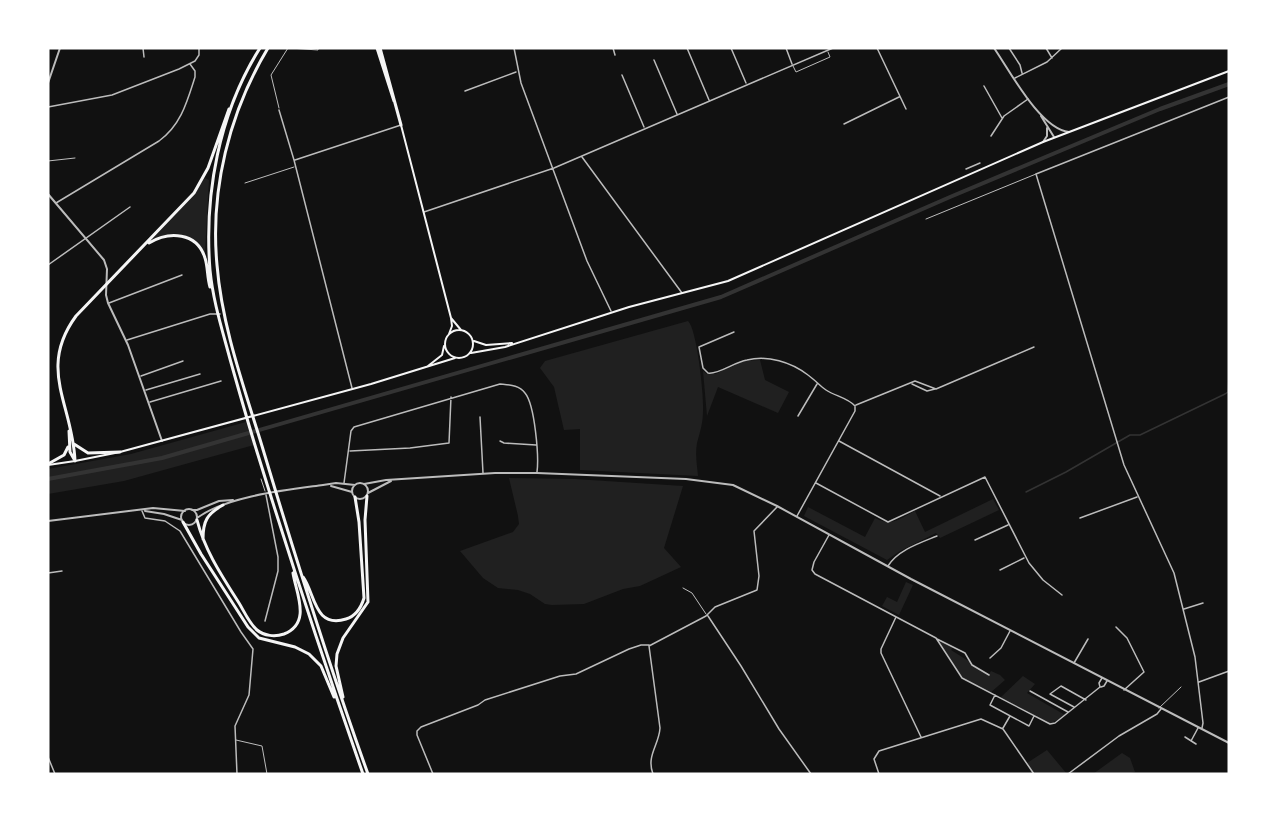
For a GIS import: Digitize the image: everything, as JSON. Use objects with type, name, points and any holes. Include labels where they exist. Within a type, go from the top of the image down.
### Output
[{"type":"highway","points":[[75,461],[74,444],[57,360],[63,336],[76,316],[187,202],[200,185],[226,115],[260,48]]},
{"type":"highway","points":[[268,48],[240,105],[226,147],[220,178],[216,241],[219,289],[227,330],[341,706],[368,774]]},
{"type":"highway","points":[[378,48],[401,125]]},
{"type":"highway","points":[[213,294],[209,215],[222,138],[235,97]]},
{"type":"highway","points":[[144,245],[169,234],[183,236],[195,242],[203,252],[208,280],[251,433],[291,562],[363,774]]},
{"type":"highway","points":[[69,426],[69,445],[71,456],[75,461]]},
{"type":"highway","points":[[74,444],[88,453],[120,452]]},
{"type":"highway","points":[[48,464],[64,455],[69,445]]},
{"type":"highway","points":[[341,706],[336,661],[343,638],[368,602],[365,520],[368,494]]},
{"type":"highway","points":[[302,576],[315,607],[326,617],[333,620],[344,620],[360,609],[364,598],[355,497]]},
{"type":"highway","points":[[203,541],[205,519],[223,505]]},
{"type":"highway","points":[[197,519],[203,541],[213,561],[250,621],[257,630],[267,635],[286,633],[293,628],[299,618],[301,607],[291,562]]},
{"type":"highway","points":[[183,521],[201,554],[248,627],[259,638],[295,647],[313,657],[341,706]]},
{"type":"main road","points":[[48,464],[120,452],[162,441],[455,358],[464,358],[471,353],[505,347],[744,274],[1043,142],[1228,71]]},
{"type":"main road","points":[[401,125],[452,326],[442,355],[425,367]]},
{"type":"main road","points":[[451,318],[461,330],[469,333],[474,341],[486,345],[515,343]]},
{"type":"main road","points":[[449,334],[461,330]]},
{"type":"main road","points":[[471,353],[474,341]]},
{"type":"main road","points":[[445,343],[447,352],[455,358]]},
{"type":"street","points":[[48,83],[60,48]]},
{"type":"street","points":[[143,48],[144,57]]},
{"type":"street","points":[[48,107],[112,95],[190,64],[196,60],[198,48]]},
{"type":"street","points":[[514,48],[517,72],[587,261],[612,313]]},
{"type":"street","points":[[613,48],[615,55]]},
{"type":"street","points":[[687,48],[709,100]]},
{"type":"street","points":[[730,48],[746,85]]},
{"type":"street","points":[[786,48],[793,65]]},
{"type":"street","points":[[424,212],[554,168],[832,48]]},
{"type":"street","points":[[877,48],[906,109]]},
{"type":"street","points":[[994,48],[1040,114],[1059,130],[1069,132]]},
{"type":"street","points":[[1009,48],[1020,65],[1022,74]]},
{"type":"street","points":[[1046,48],[1052,58]]},
{"type":"street","points":[[1015,78],[1052,58],[1062,48]]},
{"type":"street","points":[[654,60],[677,114]]},
{"type":"street","points":[[56,203],[159,141],[170,132],[182,114],[195,77],[195,71],[190,64]]},
{"type":"street","points":[[465,91],[517,72]]},
{"type":"street","points":[[622,75],[644,128]]},
{"type":"street","points":[[984,86],[1000,117],[1003,118]]},
{"type":"street","points":[[844,124],[900,97]]},
{"type":"street","points":[[1191,741],[1203,723],[1195,657],[1184,610],[1168,559],[1137,497],[1117,443],[1036,174],[1229,97]]},
{"type":"street","points":[[991,136],[1003,118],[1028,98]]},
{"type":"street","points":[[279,110],[296,166],[352,389]]},
{"type":"street","points":[[1040,114],[1047,129],[1055,137]]},
{"type":"street","points":[[294,160],[401,125]]},
{"type":"street","points":[[1052,125],[1055,137]]},
{"type":"street","points":[[1043,142],[1047,136],[1047,129]]},
{"type":"street","points":[[582,156],[683,294]]},
{"type":"street","points":[[966,169],[980,163]]},
{"type":"street","points":[[48,194],[106,265],[108,303],[126,340],[162,441]]},
{"type":"street","points":[[48,265],[130,207]]},
{"type":"street","points":[[108,303],[182,275]]},
{"type":"street","points":[[126,340],[210,314],[220,314]]},
{"type":"street","points":[[734,332],[699,346],[703,368],[712,374],[745,360],[773,359],[790,364],[808,375],[825,390],[855,405]]},
{"type":"street","points":[[909,384],[927,391],[936,389],[1034,347]]},
{"type":"street","points":[[140,376],[183,361]]},
{"type":"street","points":[[145,391],[200,374]]},
{"type":"street","points":[[149,402],[221,381]]},
{"type":"street","points":[[855,405],[919,382],[936,389]]},
{"type":"street","points":[[798,416],[818,383]]},
{"type":"street","points":[[344,484],[351,431],[354,427],[500,384],[519,387],[528,398],[537,445],[537,473]]},
{"type":"street","points":[[349,451],[410,448],[448,443],[451,398]]},
{"type":"street","points":[[797,517],[855,411],[855,405]]},
{"type":"street","points":[[480,417],[483,474]]},
{"type":"street","points":[[500,441],[537,445]]},
{"type":"street","points":[[839,441],[940,497]]},
{"type":"street","points":[[142,511],[164,514],[191,525],[197,519],[223,505],[266,495],[329,485],[355,485],[483,474],[537,473],[724,483],[743,489],[777,506],[888,567],[1229,743]]},
{"type":"street","points":[[816,483],[888,522],[985,477],[1025,558],[1043,580],[1062,595]]},
{"type":"street","points":[[329,485],[352,492],[355,497],[363,499],[391,481]]},
{"type":"street","points":[[364,484],[368,488],[368,494]]},
{"type":"street","points":[[352,492],[355,485]]},
{"type":"street","points":[[265,621],[278,571],[278,557],[266,495]]},
{"type":"street","points":[[1080,518],[1137,497]]},
{"type":"street","points":[[48,521],[153,508],[185,511],[201,509],[219,501],[239,500]]},
{"type":"street","points":[[433,774],[417,735],[421,727],[478,705],[484,700],[560,676],[576,674],[629,649],[641,645],[649,646],[708,616],[715,607],[757,590],[759,576],[754,531],[775,512],[777,506]]},
{"type":"street","points":[[192,510],[196,513],[197,519]]},
{"type":"street","points":[[142,511],[145,518],[165,520],[180,531],[241,632],[251,644],[254,653],[249,695],[237,719],[235,734],[237,774]]},
{"type":"street","points":[[183,521],[182,515],[185,511]]},
{"type":"street","points":[[975,540],[1008,525]]},
{"type":"street","points":[[829,534],[813,566],[814,574],[965,653],[972,665],[989,675]]},
{"type":"street","points":[[888,567],[893,559],[937,536]]},
{"type":"street","points":[[1000,570],[1025,558]]},
{"type":"street","points":[[48,573],[62,571]]},
{"type":"street","points":[[1184,610],[1203,603]]},
{"type":"street","points":[[708,616],[775,723],[811,774]]},
{"type":"street","points":[[896,617],[881,653],[921,738]]},
{"type":"street","points":[[1116,627],[1127,638],[1144,672],[1124,690]]},
{"type":"street","points":[[990,658],[1001,648],[1011,631]]},
{"type":"street","points":[[936,638],[962,678],[1050,724],[1055,723],[1086,700],[1107,681]]},
{"type":"street","points":[[1074,663],[1088,639]]},
{"type":"street","points":[[649,646],[660,728],[651,759],[653,774]]},
{"type":"street","points":[[1198,683],[1229,672]]},
{"type":"street","points":[[1100,687],[1099,683],[1102,678]]},
{"type":"street","points":[[1045,699],[1061,686],[1086,700]]},
{"type":"street","points":[[1030,691],[1069,712]]},
{"type":"street","points":[[1050,694],[1075,708]]},
{"type":"street","points":[[995,695],[990,705],[1029,726],[1035,715]]},
{"type":"street","points":[[1068,774],[1120,735],[1138,727],[1157,714],[1160,709]]},
{"type":"street","points":[[1003,729],[1010,716]]},
{"type":"street","points":[[879,774],[874,759],[879,751],[981,719],[1003,729],[1034,774]]},
{"type":"street","points":[[1185,737],[1196,744]]},
{"type":"street","points":[[48,757],[55,774]]},
{"type":"lane","points":[[279,110],[271,75],[288,48],[318,50],[318,48]]},
{"type":"lane","points":[[793,65],[796,72],[831,57],[828,50]]},
{"type":"lane","points":[[48,161],[75,158]]},
{"type":"lane","points":[[245,183],[296,166]]},
{"type":"lane","points":[[926,219],[1036,174]]},
{"type":"lane","points":[[261,479],[266,495]]},
{"type":"lane","points":[[682,588],[692,593],[708,616]]},
{"type":"lane","points":[[1160,709],[1181,687]]},
{"type":"lane","points":[[236,740],[262,746],[267,774]]},
{"type":"shaded area","points":[[205,178],[209,180],[205,253],[199,245],[185,235],[170,234],[145,244],[186,202]]},
{"type":"shaded area","points":[[688,321],[697,349],[703,403],[696,451],[698,476],[580,470],[580,429],[564,430],[554,387],[540,368],[545,361]]},
{"type":"shaded area","points":[[760,360],[765,380],[789,392],[778,413],[718,387],[707,416],[703,371],[707,374],[716,374],[744,361]]},
{"type":"shaded area","points":[[246,422],[254,445],[124,481],[48,494],[48,469],[131,454]]},
{"type":"shaded area","points":[[509,478],[575,479],[683,486],[664,548],[681,567],[640,586],[623,589],[584,604],[545,604],[530,594],[498,588],[483,578],[460,551],[513,532],[519,524]]},
{"type":"shaded area","points":[[993,499],[999,510],[940,538],[936,533],[887,560],[804,516],[808,507],[865,537],[875,518],[891,522],[915,511],[925,532]]},
{"type":"shaded area","points":[[906,582],[913,585],[899,615],[882,606],[887,597],[897,602]]},
{"type":"shaded area","points":[[936,638],[953,647],[951,650],[989,674],[991,671],[1005,680],[990,693],[962,678]]},
{"type":"shaded area","points":[[1023,676],[1035,684],[1027,693],[1065,715],[1050,724],[1000,698]]},
{"type":"shaded area","points":[[1047,750],[1067,774],[1034,774],[1027,763]]},
{"type":"shaded area","points":[[1122,753],[1130,758],[1135,772],[1093,774]]},
{"type":"waterway","points":[[48,479],[162,458],[721,297],[950,197],[1160,109],[1229,84]]},
{"type":"waterway","points":[[1026,492],[1130,435],[1140,435],[1225,394],[1228,392],[1229,378]]}]
